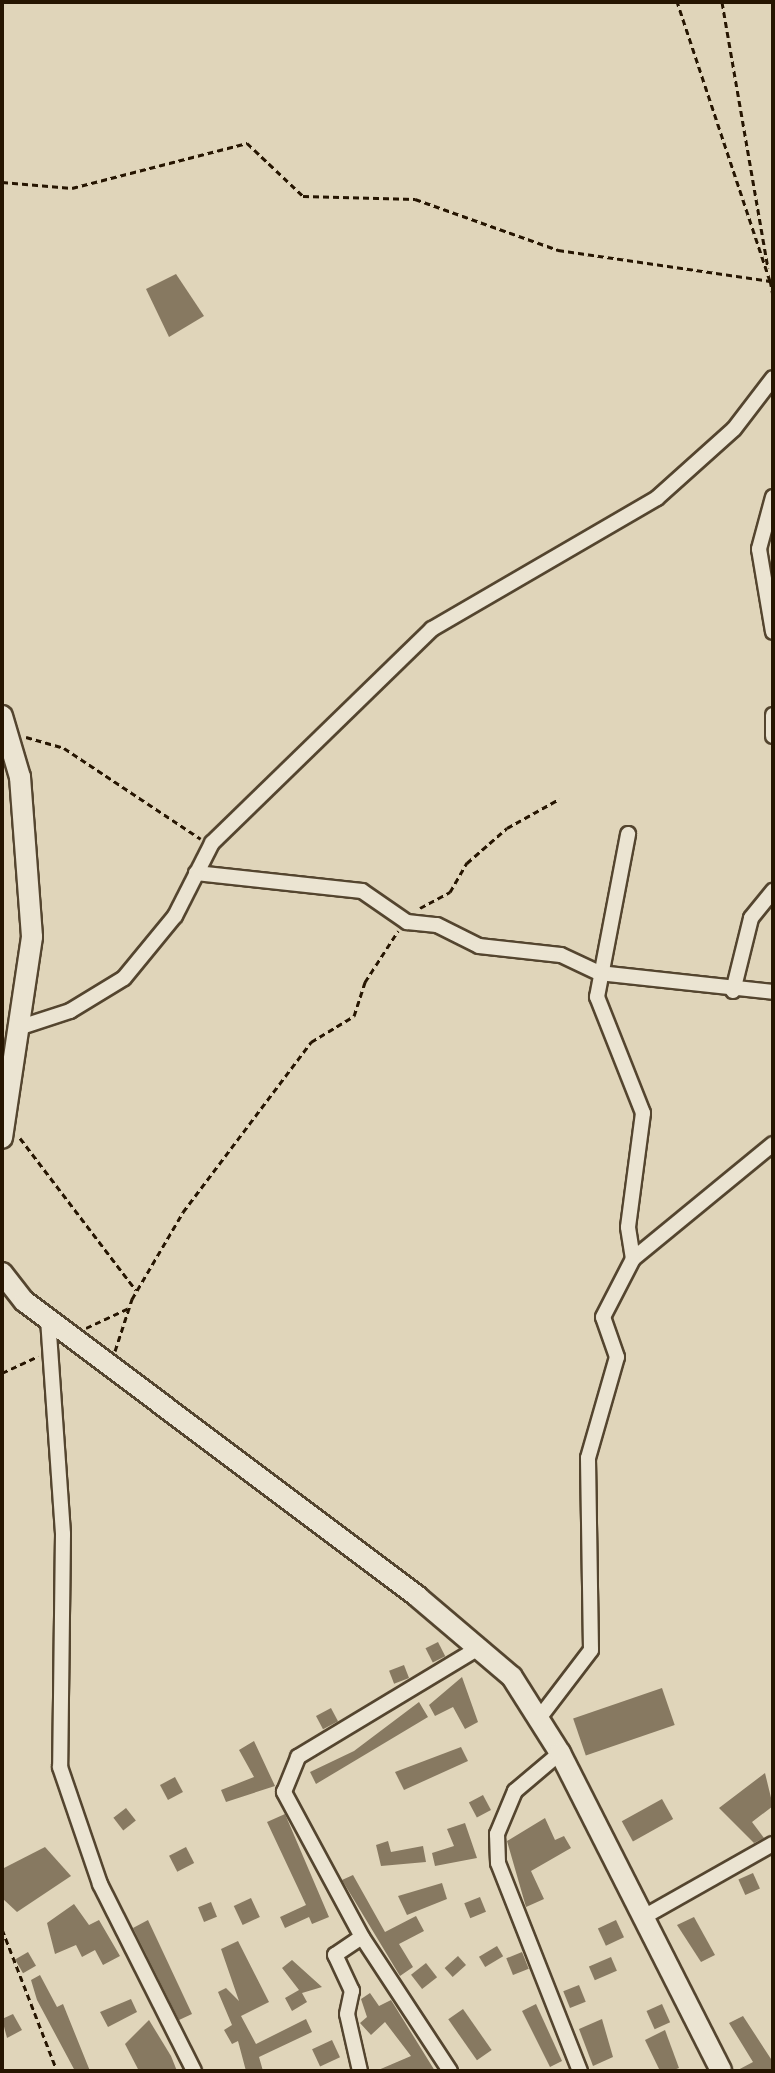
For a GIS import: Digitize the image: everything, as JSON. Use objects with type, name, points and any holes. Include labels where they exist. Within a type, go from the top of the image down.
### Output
[{"type":"main road","points":[[4,724],[31,866],[21,1027],[4,1128]]},
{"type":"main road","points":[[2,1273],[48,1319],[480,1647],[540,1717],[721,2071]]},
{"type":"street","points":[[21,1027],[70,1011],[124,978],[175,916],[212,843],[432,629],[657,498],[734,429],[773,378]]},
{"type":"street","points":[[773,497],[759,549],[773,632]]},
{"type":"street","points":[[773,715],[773,736]]},
{"type":"street","points":[[628,834],[599,973],[600,1015],[643,1113],[628,1227],[633,1259]]},
{"type":"street","points":[[196,873],[362,891],[407,922],[437,925],[479,946],[561,955],[599,973],[733,991],[773,992]]},
{"type":"street","points":[[733,991],[751,918],[773,891]]},
{"type":"street","points":[[540,1717],[591,1650],[588,1458],[617,1357],[603,1317],[633,1259],[773,1144]]},
{"type":"street","points":[[48,1319],[63,1534],[60,1767],[100,1884],[194,2071]]},
{"type":"street","points":[[450,2071],[362,1937],[284,1792],[290,1767],[480,1647]]},
{"type":"street","points":[[560,1753],[515,1791],[497,1834],[498,1863],[580,2071]]},
{"type":"street","points":[[642,1918],[773,1844]]},
{"type":"street","points":[[360,2071],[347,2014],[352,1991],[335,1955],[362,1937]]},
{"type":"path","points":[[677,2],[770,281]]},
{"type":"path","points":[[722,2],[773,295]]},
{"type":"path","points":[[2,182],[72,188],[247,143],[303,196],[415,199],[558,250],[770,281]]},
{"type":"path","points":[[4,724],[64,748],[183,832],[212,843]]},
{"type":"path","points":[[110,1367],[136,1290],[183,1212],[302,1053],[354,1016],[384,945],[407,922],[450,892],[467,863],[507,828],[559,799]]},
{"type":"path","points":[[4,1128],[136,1290]]},
{"type":"path","points":[[2,1929],[57,2071]]},
{"type":"building","points":[[176,274],[204,316],[169,337],[146,289]]},
{"type":"building","points":[[438,1642],[445,1656],[433,1663],[426,1648]]},
{"type":"building","points":[[404,1665],[409,1678],[394,1684],[389,1671]]},
{"type":"building","points":[[462,1677],[478,1722],[465,1729],[453,1707],[435,1716],[429,1705]]},
{"type":"building","points":[[662,1688],[675,1725],[586,1755],[573,1719]]},
{"type":"building","points":[[419,1702],[428,1717],[316,1784],[310,1772],[354,1751]]},
{"type":"building","points":[[331,1708],[338,1721],[323,1729],[316,1716]]},
{"type":"building","points":[[254,1741],[275,1786],[226,1802],[221,1790],[254,1777],[239,1750]]},
{"type":"building","points":[[461,1747],[468,1761],[404,1790],[395,1772]]},
{"type":"building","points":[[765,1773],[773,1806],[752,1822],[764,1838],[754,1843],[719,1808]]},
{"type":"building","points":[[175,1777],[183,1792],[168,1800],[160,1785]]},
{"type":"building","points":[[483,1795],[491,1810],[477,1818],[469,1803]]},
{"type":"building","points":[[662,1799],[673,1819],[633,1841],[622,1821]]},
{"type":"building","points":[[126,1808],[136,1821],[123,1830],[113,1818]]},
{"type":"building","points":[[285,1814],[329,1917],[312,1924],[309,1917],[285,1928],[280,1917],[306,1905],[267,1822]]},
{"type":"building","points":[[545,1818],[555,1840],[564,1836],[571,1848],[531,1871],[544,1899],[526,1907],[507,1841]]},
{"type":"building","points":[[465,1823],[477,1858],[435,1866],[432,1853],[454,1846],[447,1829]]},
{"type":"building","points":[[388,1841],[391,1852],[423,1846],[426,1862],[381,1866],[376,1845]]},
{"type":"building","points":[[45,1847],[71,1876],[17,1912],[2,1898],[2,1869]]},
{"type":"building","points":[[186,1847],[194,1863],[177,1872],[169,1856]]},
{"type":"building","points":[[753,1873],[760,1889],[745,1895],[738,1880]]},
{"type":"building","points":[[353,1875],[385,1932],[416,1916],[424,1931],[399,1944],[413,1967],[400,1976],[342,1880]]},
{"type":"building","points":[[442,1883],[447,1899],[407,1915],[398,1896]]},
{"type":"building","points":[[480,1897],[486,1912],[470,1918],[464,1903]]},
{"type":"building","points":[[251,1898],[260,1917],[243,1925],[234,1906]]},
{"type":"building","points":[[211,1902],[217,1917],[204,1922],[198,1907]]},
{"type":"building","points":[[74,1904],[89,1925],[99,1920],[120,1956],[103,1965],[95,1950],[82,1957],[76,1945],[55,1954],[47,1923]]},
{"type":"building","points":[[694,1917],[715,1955],[701,1962],[677,1925]]},
{"type":"building","points":[[148,1920],[192,2014],[179,2020],[133,1928]]},
{"type":"building","points":[[616,1920],[624,1937],[606,1946],[598,1928]]},
{"type":"building","points":[[238,1941],[269,2002],[241,2016],[256,2044],[306,2019],[312,2032],[259,2057],[263,2071],[246,2071],[238,2041],[232,2044],[224,2030],[232,2025],[218,1992],[226,1988],[239,2001],[221,1949]]},
{"type":"building","points":[[497,1946],[503,1956],[485,1967],[479,1957]]},
{"type":"building","points":[[28,1952],[36,1966],[23,1973],[15,1960]]},
{"type":"building","points":[[522,1952],[529,1969],[513,1975],[506,1958]]},
{"type":"building","points":[[458,1956],[466,1965],[453,1977],[445,1968]]},
{"type":"building","points":[[611,1957],[617,1971],[595,1980],[589,1966]]},
{"type":"building","points":[[292,1960],[322,1987],[302,1993],[307,2002],[292,2011],[285,1998],[299,1990],[282,1968]]},
{"type":"building","points":[[426,1963],[437,1977],[422,1989],[411,1975]]},
{"type":"building","points":[[40,1975],[57,2007],[63,2004],[90,2071],[75,2071],[37,2000],[31,1980]]},
{"type":"building","points":[[579,1985],[586,2002],[570,2008],[563,1991]]},
{"type":"building","points":[[370,1993],[379,2006],[391,2000],[435,2071],[376,2071],[411,2056],[385,2022],[371,2035],[360,2023],[367,2017],[361,1999]]},
{"type":"building","points":[[131,1999],[137,2012],[108,2027],[100,2012]]},
{"type":"building","points":[[536,2004],[562,2061],[550,2067],[522,2011]]},
{"type":"building","points":[[662,2004],[670,2022],[655,2029],[646,2011]]},
{"type":"building","points":[[463,2009],[492,2050],[477,2060],[448,2019]]},
{"type":"building","points":[[13,2014],[22,2030],[7,2038],[2,2019]]},
{"type":"building","points":[[743,2016],[773,2062],[773,2071],[736,2071],[753,2062],[729,2023]]},
{"type":"building","points":[[602,2019],[613,2057],[593,2066],[579,2029]]},
{"type":"building","points":[[149,2020],[177,2071],[139,2071],[125,2044]]},
{"type":"building","points":[[665,2030],[679,2068],[671,2071],[660,2071],[645,2040]]},
{"type":"building","points":[[332,2040],[340,2057],[320,2067],[312,2049]]}]
